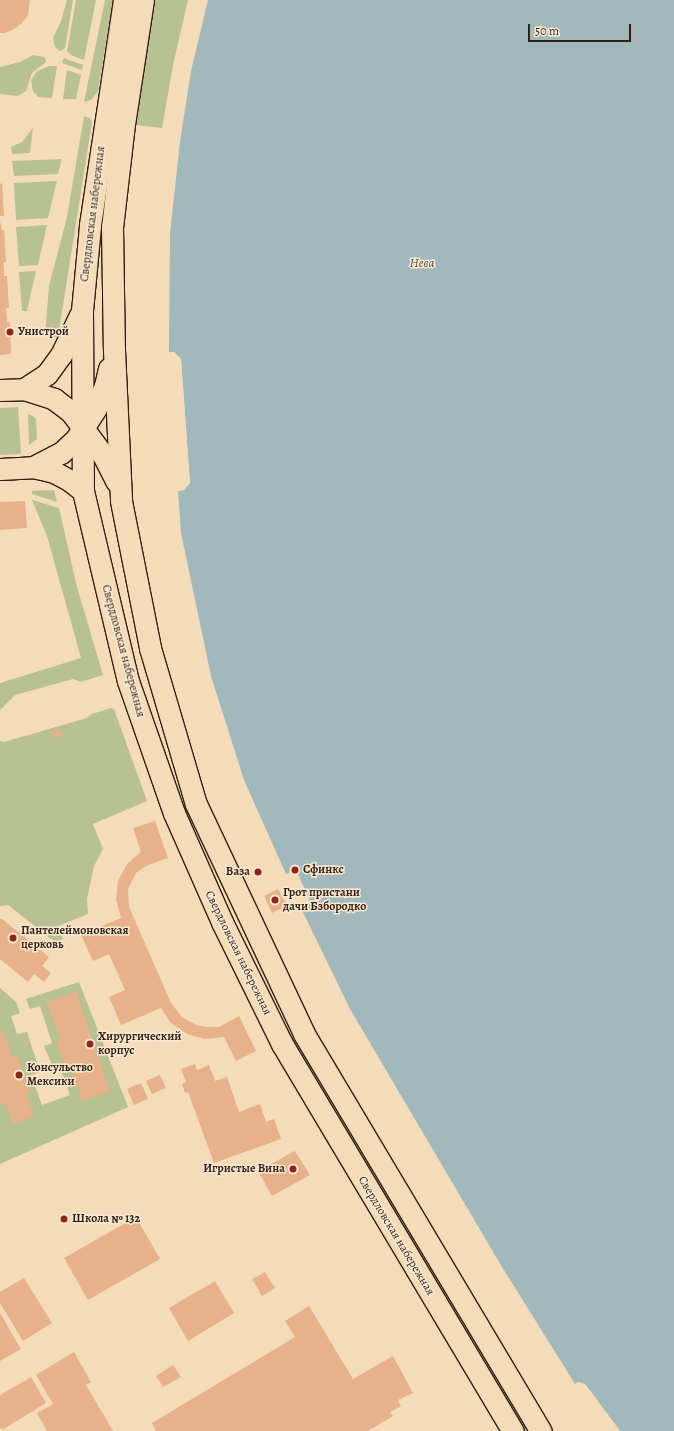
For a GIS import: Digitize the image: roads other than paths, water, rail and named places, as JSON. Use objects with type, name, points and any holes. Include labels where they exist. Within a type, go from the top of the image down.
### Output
[{"type":"main road","name":"Свердловская набережная","points":[[124,0],[90,226],[82,311],[84,429],[83,491],[133,699],[174,813],[223,924],[282,1044],[513,1431]]},
{"type":"main road","name":"Свердловская набережная","points":[[143,0],[124,124],[112,227],[114,350],[120,489],[150,648],[196,804],[304,1034],[541,1431]]},
{"type":"main road","points":[[24,388],[47,374],[53,366],[82,311]]},
{"type":"main road","name":"Свердловская набережная","points":[[84,429],[96,408],[105,386],[114,350]]},
{"type":"main road","points":[[0,390],[24,388],[54,399],[71,412],[84,429],[61,453],[33,467]]},
{"type":"main road","name":"Свердловская набережная","points":[[84,429],[103,455],[120,489]]},
{"type":"main road","points":[[0,469],[33,467],[54,472],[70,480],[83,491]]},
{"type":"water","name":"Нева","points":[[208,0],[674,0],[674,1431],[620,1431],[585,1384],[578,1382],[575,1384],[502,1267],[350,1009],[301,908],[311,903],[296,870],[286,874],[244,780],[211,676],[181,533],[178,491],[184,490],[190,483],[181,359],[174,352],[169,352],[170,233],[180,142],[191,71]]},
{"type":"place","name":"Унистрой","points":[[10,332]]},
{"type":"place","name":"Сфинкс","points":[[295,870]]},
{"type":"place","name":"Ваза","points":[[258,872]]},
{"type":"place","name":"Грот пристани дачи Бзбородко","points":[[275,900]]},
{"type":"place","name":"Пантелеймоновская церковь","points":[[13,938]]},
{"type":"place","name":"Хирургический корпус","points":[[90,1044]]},
{"type":"place","name":"Консульство Мексики","points":[[19,1075]]},
{"type":"place","name":"Игристые Вина","points":[[293,1169]]},
{"type":"place","name":"Школа № 132","points":[[64,1219]]}]
